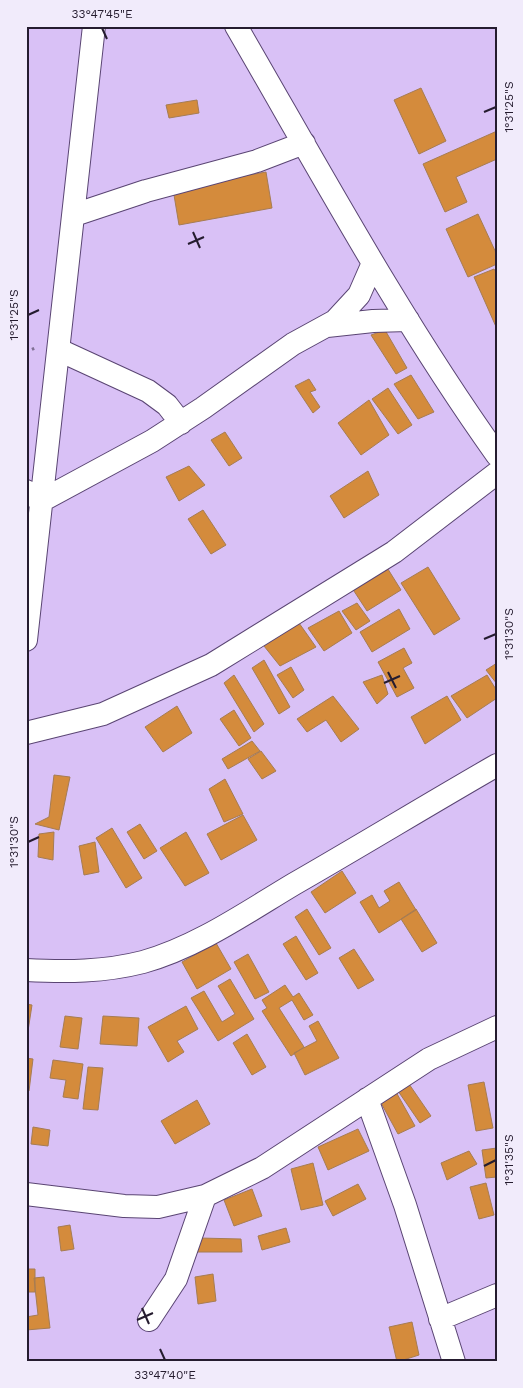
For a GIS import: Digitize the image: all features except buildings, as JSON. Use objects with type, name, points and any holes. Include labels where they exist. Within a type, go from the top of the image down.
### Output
[{"type":"street","points":[[26,640],[34,496],[59,350],[94,26]]},
{"type":"street","points":[[236,26],[373,263],[456,398],[497,455]]},
{"type":"street","points":[[74,215],[146,191],[257,161],[304,143]]},
{"type":"street","points":[[34,496],[152,441],[181,423],[293,344],[327,326],[359,295],[373,263]]},
{"type":"street","points":[[327,326],[373,321],[408,320]]},
{"type":"street","points":[[59,350],[148,391],[167,405],[181,423]]},
{"type":"street","points":[[26,732],[103,714],[211,666],[394,552],[497,473]]},
{"type":"street","points":[[26,970],[76,972],[120,966],[156,958],[180,948],[260,905],[497,765]]},
{"type":"street","points":[[26,1194],[124,1206],[158,1207],[205,1196],[262,1168],[429,1059],[497,1027]]},
{"type":"street","points":[[367,1099],[405,1205],[454,1362]]},
{"type":"street","points":[[149,1320],[176,1279],[205,1196]]},
{"type":"street","points":[[440,1319],[497,1296]]}]
